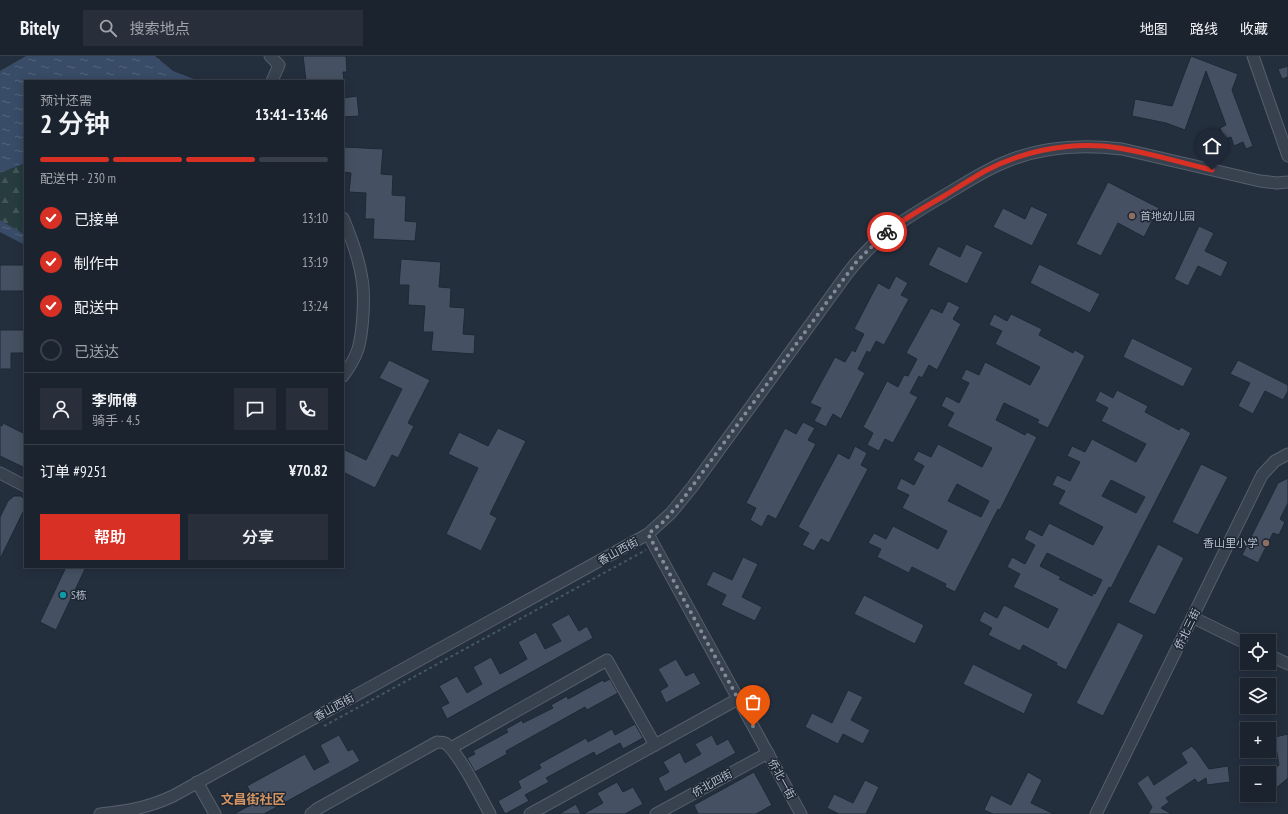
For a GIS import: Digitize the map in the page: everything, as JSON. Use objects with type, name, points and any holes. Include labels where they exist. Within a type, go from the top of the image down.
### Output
[{"type":"street","points":[[270,56],[279,65],[272,80]]},
{"type":"street","points":[[1253,56],[1288,156]]},
{"type":"street","name":"香山西街","points":[[100,814],[138,809],[173,796],[648,534],[671,513],[689,492],[847,274],[868,249],[880,237],[907,218],[986,171],[1004,162],[1042,150],[1102,146],[1122,149],[1260,181],[1288,182]]},
{"type":"street","points":[[344,220],[355,247],[362,279],[363,311],[358,349],[344,374]]},
{"type":"street","name":"侨北三街","points":[[1096,814],[1262,475],[1275,461],[1288,454]]},
{"type":"street","points":[[0,473],[24,485]]},
{"type":"street","name":"侨北一街","points":[[648,534],[801,814]]},
{"type":"street","points":[[1192,617],[1240,641]]},
{"type":"street","points":[[1276,658],[1288,664]]},
{"type":"street","points":[[451,748],[607,660],[654,745]]},
{"type":"street","points":[[530,814],[738,699]]},
{"type":"street","points":[[311,814],[317,808],[436,742],[444,742],[458,757],[490,814]]},
{"type":"street","name":"侨北四街","points":[[656,814],[768,753]]},
{"type":"street","points":[[197,782],[215,814]]},
{"type":"path","points":[[321,728],[654,546]]},
{"type":"green space","points":[[24,163],[24,234],[0,220],[0,173]]},
{"type":"water","points":[[26,56],[155,56],[173,71],[196,80],[24,80],[24,163],[0,173],[0,71]]},
{"type":"water","points":[[0,220],[24,234],[24,244],[0,232]]},
{"type":"building","points":[[303,56],[346,56],[347,72],[343,72],[344,80],[306,80]]},
{"type":"building","points":[[1191,56],[1238,74],[1232,90],[1253,146],[1246,149],[1243,142],[1234,146],[1231,137],[1224,139],[1220,128],[1226,125],[1206,71],[1185,130],[1166,123],[1132,116],[1135,99],[1172,106]]},
{"type":"building","points":[[1288,66],[1288,77],[1282,79],[1278,69]]},
{"type":"building","points":[[357,96],[359,116],[344,117],[344,98]]},
{"type":"building","points":[[344,147],[383,149],[381,174],[393,175],[392,195],[406,196],[405,221],[417,222],[415,241],[373,239],[374,219],[365,219],[366,193],[349,192],[351,173],[344,172]]},
{"type":"building","points":[[1108,182],[1159,208],[1144,237],[1118,223],[1101,256],[1076,244]]},
{"type":"building","points":[[1031,206],[1048,214],[1032,246],[993,227],[1003,208],[1025,219]]},
{"type":"building","points":[[1199,226],[1214,233],[1205,251],[1228,262],[1221,277],[1198,266],[1188,286],[1174,279]]},
{"type":"building","points":[[966,244],[983,252],[967,284],[928,265],[938,246],[960,257]]},
{"type":"building","points":[[401,259],[441,262],[439,287],[451,288],[450,307],[465,308],[463,334],[475,335],[474,354],[431,351],[433,332],[423,332],[425,306],[408,305],[409,285],[399,285]]},
{"type":"building","points":[[1039,264],[1100,294],[1090,313],[1030,283]]},
{"type":"building","points":[[0,265],[24,265],[24,291],[0,291]]},
{"type":"building","points":[[896,276],[908,283],[901,295],[909,299],[884,345],[876,341],[870,353],[867,351],[858,369],[865,373],[841,419],[833,414],[826,427],[814,421],[821,408],[810,403],[835,357],[845,362],[852,350],[855,352],[864,334],[854,329],[878,283],[889,289]]},
{"type":"building","points":[[948,301],[960,307],[953,319],[961,324],[937,370],[929,365],[922,378],[919,376],[910,393],[918,397],[893,443],[885,439],[879,451],[867,445],[873,433],[863,427],[887,381],[898,387],[904,375],[908,376],[917,359],[906,353],[931,308],[942,313]]},
{"type":"building","points":[[994,314],[1007,321],[1011,314],[1042,329],[1039,335],[1073,353],[1075,350],[1085,356],[1048,428],[1037,423],[1039,420],[1004,403],[996,420],[1025,435],[1027,432],[1037,437],[1000,510],[998,509],[955,592],[945,587],[946,584],[912,567],[909,573],[877,557],[881,549],[868,543],[874,533],[886,539],[893,526],[938,549],[947,531],[902,508],[909,495],[896,489],[901,478],[914,485],[924,466],[913,460],[918,451],[931,457],[938,444],[982,467],[992,448],[947,426],[954,413],[941,406],[946,396],[959,403],[969,383],[961,379],[966,369],[979,375],[985,362],[1030,385],[1040,367],[995,344],[1002,331],[989,325]],"holes":[[[957,484],[989,501],[981,517],[948,501]]]},
{"type":"building","points":[[0,330],[24,330],[24,353],[11,353],[11,369],[0,369]]},
{"type":"building","points":[[1132,338],[1193,368],[1183,387],[1123,357]]},
{"type":"building","points":[[389,360],[430,380],[408,423],[414,426],[398,458],[392,455],[375,488],[344,472],[344,449],[366,460],[402,389],[379,378]]},
{"type":"building","points":[[1238,360],[1288,385],[1288,391],[1283,400],[1265,391],[1253,414],[1238,406],[1250,383],[1230,374]]},
{"type":"building","points":[[1117,390],[1148,406],[1145,412],[1179,430],[1181,427],[1191,433],[1111,588],[1109,587],[1066,670],[1056,665],[1057,663],[1023,645],[1020,651],[988,635],[992,628],[979,621],[984,611],[997,618],[1004,605],[1048,628],[1058,609],[1013,587],[1020,574],[1007,567],[1012,557],[1025,564],[1035,545],[1024,539],[1029,529],[1042,536],[1049,523],[1093,545],[1103,527],[1058,504],[1065,491],[1052,485],[1057,475],[1070,481],[1080,462],[1067,456],[1072,446],[1085,452],[1092,439],[1136,462],[1146,444],[1101,421],[1108,408],[1095,401],[1100,391],[1113,398]],"holes":[[[1111,480],[1145,497],[1136,513],[1102,496]],[[1047,553],[1102,580],[1095,594],[1093,593],[1092,596],[1059,579],[1061,577],[1040,566]]]},
{"type":"building","points":[[803,422],[815,428],[808,440],[816,444],[776,519],[768,515],[762,527],[750,520],[756,508],[746,503],[785,428],[796,434]]},
{"type":"building","points":[[3,423],[24,434],[24,468],[0,456],[0,425],[2,426]]},
{"type":"building","points":[[498,428],[526,441],[490,514],[497,518],[481,551],[446,534],[478,468],[448,454],[459,432],[488,446]]},
{"type":"building","points":[[855,446],[867,453],[861,465],[868,469],[829,543],[821,539],[814,551],[802,545],[809,533],[798,527],[838,453],[849,459]]},
{"type":"building","points":[[1201,464],[1228,477],[1198,535],[1172,522]]},
{"type":"building","points":[[1288,478],[1288,503],[1280,519],[1285,522],[1279,535],[1273,533],[1258,563],[1242,555],[1278,483]]},
{"type":"building","points":[[14,496],[21,496],[24,499],[24,510],[0,559],[0,517],[8,501]]},
{"type":"building","points":[[1158,544],[1184,558],[1155,615],[1128,602]]},
{"type":"building","points":[[743,557],[758,564],[742,597],[762,607],[755,621],[721,605],[726,595],[706,585],[713,571],[732,580]]},
{"type":"building","name":"S栋","points":[[66,568],[86,568],[56,630],[40,622]]},
{"type":"building","points":[[864,595],[924,625],[915,644],[854,614]]},
{"type":"building","points":[[569,614],[579,631],[587,626],[593,638],[447,719],[441,707],[449,703],[439,686],[457,676],[467,693],[482,684],[473,667],[491,657],[500,674],[515,666],[527,659],[518,642],[536,632],[545,649],[561,641],[551,624]]},
{"type":"building","points":[[1118,622],[1144,635],[1103,716],[1076,703]]},
{"type":"building","points":[[676,659],[686,676],[694,672],[701,684],[666,703],[660,691],[668,686],[658,669]]},
{"type":"building","points":[[973,664],[1033,694],[1024,714],[963,684]]},
{"type":"building","points":[[610,679],[618,693],[587,710],[585,707],[506,751],[507,754],[475,772],[467,758],[475,754],[473,751],[508,732],[506,729],[522,720],[523,723],[553,708],[551,705],[567,696],[568,699],[603,680],[604,682]]},
{"type":"building","points":[[848,690],[863,697],[851,720],[870,730],[863,744],[843,734],[838,744],[805,727],[812,713],[832,723]]},
{"type":"building","points":[[635,724],[643,738],[623,749],[620,743],[596,756],[594,752],[546,778],[549,782],[525,795],[529,801],[505,814],[498,801],[521,788],[518,781],[541,768],[539,764],[586,738],[588,742],[612,729],[615,735]]},
{"type":"building","points":[[1288,734],[1288,778],[1276,788],[1276,767],[1279,765],[1276,737]]},
{"type":"building","points":[[339,735],[348,751],[353,749],[360,761],[264,814],[234,814],[256,802],[247,786],[305,754],[314,770],[329,762],[320,745]]},
{"type":"building","points":[[712,735],[717,745],[728,739],[736,753],[665,792],[658,778],[669,772],[663,762],[680,752],[685,763],[701,754],[695,744]]},
{"type":"building","points":[[1192,746],[1209,769],[1228,766],[1230,782],[1207,785],[1206,778],[1198,783],[1195,779],[1166,798],[1169,802],[1161,808],[1172,814],[1148,814],[1152,807],[1137,783],[1148,775],[1154,785],[1187,763],[1181,753]]},
{"type":"building","points":[[754,772],[772,805],[756,814],[698,814],[694,805]]},
{"type":"building","points":[[1028,772],[1042,780],[1031,803],[1054,814],[993,814],[984,810],[991,795],[1011,805]]},
{"type":"building","points":[[865,780],[879,787],[866,814],[839,814],[827,808],[834,794],[853,803]]},
{"type":"building","points":[[617,782],[623,792],[633,787],[643,804],[625,814],[583,814],[603,803],[597,793]]},
{"type":"building","points":[[576,804],[581,814],[559,814]]},
{"type":"way so far","points":[[753,726],[648,534],[663,522],[680,503],[847,274],[868,249],[887,232]]},
{"type":"place","name":"首地幼儿园","points":[[1132,216]]},
{"type":"place","name":"香山里小学","points":[[1266,543]]},
{"type":"place","name":"S栋","points":[[63,595]]},
{"type":"district","name":"文昌街社区","points":[[253,799]]},
{"type":"route","points":[[887,232],[907,218],[986,171],[1004,162],[1042,150],[1062,147],[1102,146],[1122,149],[1212,170]]}]
